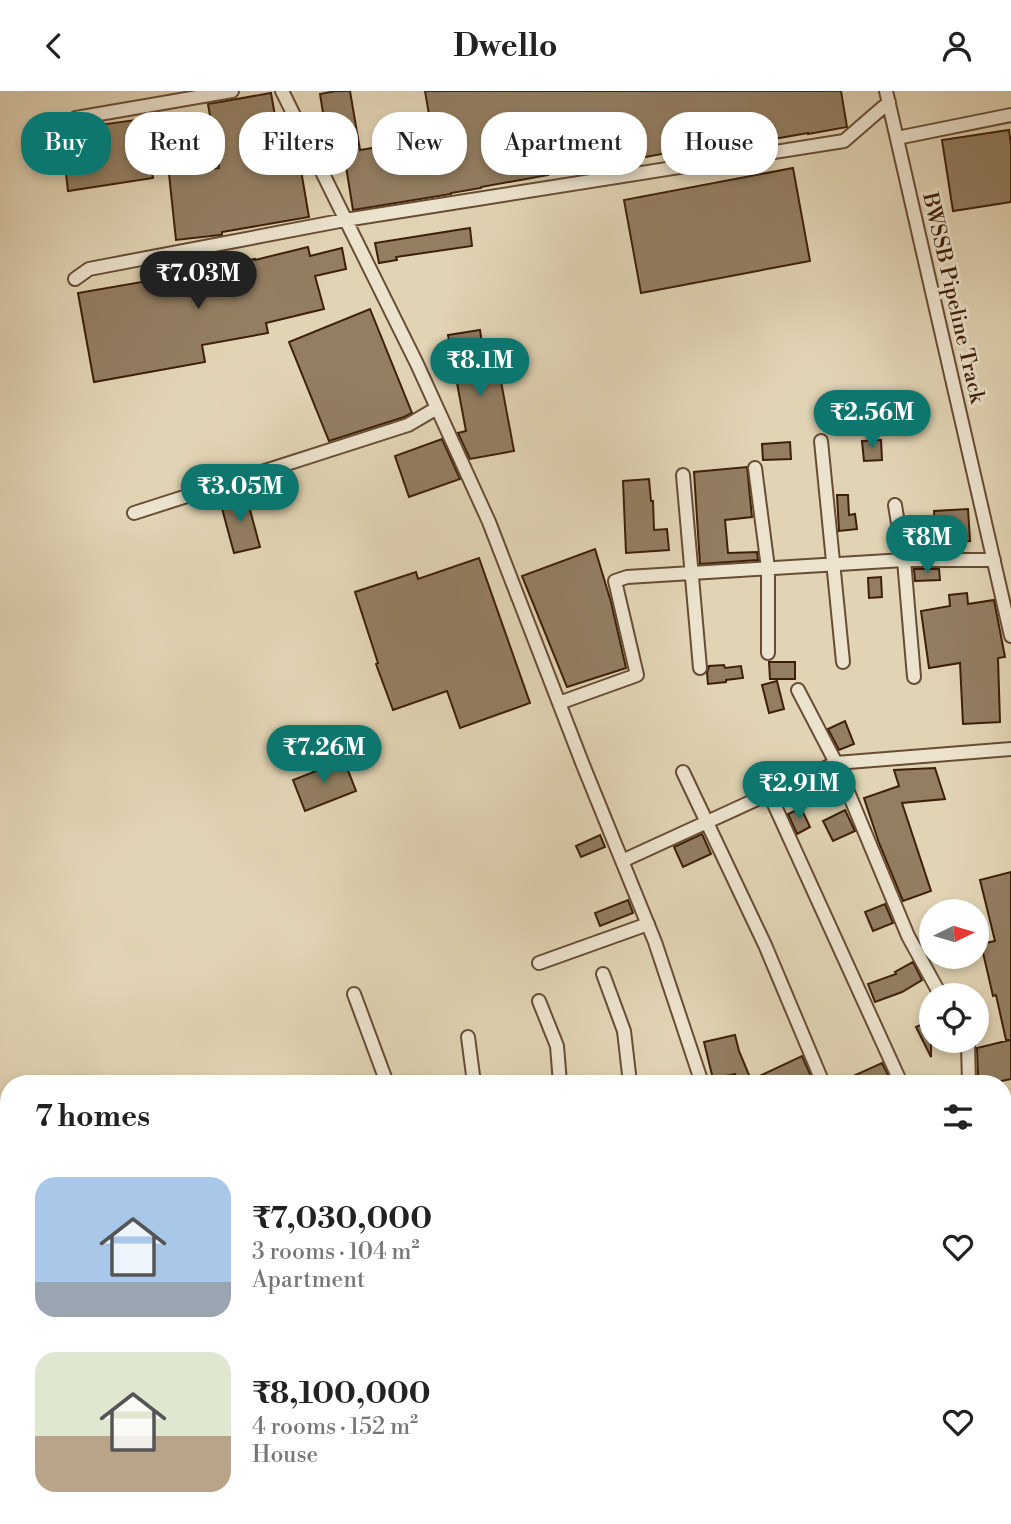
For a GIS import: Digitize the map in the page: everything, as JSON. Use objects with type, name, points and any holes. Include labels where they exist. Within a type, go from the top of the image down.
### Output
[{"type":"street","points":[[111,112],[232,91]]},
{"type":"street","points":[[282,91],[417,364],[489,522],[648,924],[699,1075]]},
{"type":"street","points":[[75,279],[89,269],[345,220],[844,141],[887,96]]},
{"type":"street","name":"BWSSB Pipeline Track","points":[[887,96],[1011,636]]},
{"type":"street","points":[[897,138],[1011,115]]},
{"type":"street","points":[[134,513],[408,425],[437,408]]},
{"type":"street","points":[[821,441],[843,662]]},
{"type":"street","points":[[755,468],[768,568],[768,653]]},
{"type":"street","points":[[683,475],[699,668]]},
{"type":"street","points":[[895,506],[904,560],[915,677]]},
{"type":"street","points":[[559,703],[637,675],[615,580],[627,577],[904,560],[993,560]]},
{"type":"street","points":[[798,689],[836,763],[908,936],[934,983]]},
{"type":"street","points":[[622,861],[836,763],[1011,749]]},
{"type":"street","points":[[683,772],[765,945],[820,1075]]},
{"type":"street","points":[[769,793],[897,1075]]},
{"type":"street","points":[[539,963],[648,924]]},
{"type":"street","points":[[603,974],[624,1031],[629,1075]]},
{"type":"street","points":[[354,994],[384,1075]]},
{"type":"street","points":[[539,1001],[557,1046],[559,1075]]},
{"type":"street","points":[[468,1037],[473,1075]]},
{"type":"street","points":[[968,1053],[969,1075]]},
{"type":"building","points":[[350,91],[354,112],[323,112],[320,94]]},
{"type":"building","points":[[425,91],[841,91],[847,127],[778,138],[778,112],[661,112],[661,154],[647,157],[647,112],[481,112],[481,175],[548,175],[353,210],[347,175],[358,175],[358,138],[360,150],[372,148],[372,175],[467,175],[467,112],[429,112]]},
{"type":"building","points":[[271,93],[274,112],[239,112],[239,175],[302,175],[309,217],[222,232],[222,235],[176,240],[169,175],[225,175],[225,112],[209,112],[208,104]]},
{"type":"building","points":[[125,121],[125,175],[152,175],[153,178],[68,191],[66,175],[111,175],[111,123]]},
{"type":"building","points":[[1009,130],[1011,202],[953,211],[942,140]]},
{"type":"building","points":[[793,168],[810,261],[641,293],[624,200],[756,175],[778,175],[778,171]]},
{"type":"building","points":[[470,228],[472,246],[396,257],[397,260],[379,263],[375,243]]},
{"type":"building","points":[[308,247],[310,256],[342,248],[346,269],[315,276],[324,309],[266,323],[268,333],[202,345],[205,362],[94,382],[78,293],[194,273],[193,269],[255,260]]},
{"type":"building","points":[[370,309],[412,413],[329,441],[289,342]]},
{"type":"building","points":[[480,330],[484,357],[496,355],[514,451],[470,459],[458,433],[466,431],[448,335]]},
{"type":"building","points":[[442,439],[460,479],[409,497],[395,456]]},
{"type":"building","points":[[881,440],[882,460],[864,461],[862,441]]},
{"type":"building","points":[[790,442],[791,459],[763,460],[762,444]]},
{"type":"building","points":[[747,467],[752,517],[725,520],[728,553],[757,552],[758,560],[700,564],[694,472]]},
{"type":"building","points":[[649,479],[654,530],[667,529],[669,550],[626,553],[623,481]]},
{"type":"building","points":[[246,495],[260,547],[234,553],[220,501]]},
{"type":"building","points":[[837,495],[848,495],[849,515],[855,514],[857,529],[839,531]]},
{"type":"building","points":[[968,509],[970,541],[936,543],[934,511]]},
{"type":"building","points":[[595,549],[611,602],[626,668],[567,687],[522,576]]},
{"type":"building","points":[[479,558],[530,703],[460,728],[447,691],[393,710],[355,592],[416,572],[418,579]]},
{"type":"building","points":[[914,569],[939,569],[940,580],[915,581]]},
{"type":"building","points":[[881,577],[882,597],[869,598],[868,578]]},
{"type":"building","points":[[967,593],[968,604],[994,600],[1005,657],[998,658],[1000,722],[963,724],[960,663],[929,668],[921,611],[950,606],[949,595]]},
{"type":"building","points":[[769,662],[795,662],[795,679],[770,679]]},
{"type":"building","points":[[724,665],[725,668],[741,666],[743,678],[708,684],[709,666]]},
{"type":"building","points":[[777,681],[784,709],[769,713],[762,685]]},
{"type":"building","points":[[845,721],[854,744],[839,750],[828,729]]},
{"type":"building","points":[[344,760],[356,791],[305,811],[293,780]]},
{"type":"building","points":[[935,768],[945,799],[902,803],[931,891],[903,901],[864,798],[899,786],[894,770]]},
{"type":"building","points":[[801,808],[810,827],[797,834],[788,814]]},
{"type":"building","points":[[845,810],[855,831],[833,841],[823,821]]},
{"type":"building","points":[[702,834],[711,854],[683,867],[674,847]]},
{"type":"building","points":[[600,835],[605,847],[581,857],[576,846]]},
{"type":"building","points":[[1011,872],[1011,1075],[978,1075],[977,1053],[989,1053],[989,1045],[1010,1040],[1006,1040],[996,995],[993,996],[987,969],[989,969],[989,942],[995,941],[989,917],[989,899],[985,899],[980,880]]},
{"type":"building","points":[[628,900],[633,913],[600,926],[595,913]]},
{"type":"building","points":[[885,904],[893,923],[873,931],[865,912]]},
{"type":"building","points":[[913,962],[922,980],[902,992],[875,1002],[868,984],[896,974],[895,972]]},
{"type":"building","points":[[735,1035],[749,1075],[712,1075],[704,1042]]},
{"type":"building","points":[[802,1056],[810,1075],[762,1075]]},
{"type":"building","points":[[882,1063],[888,1075],[856,1075]]}]
